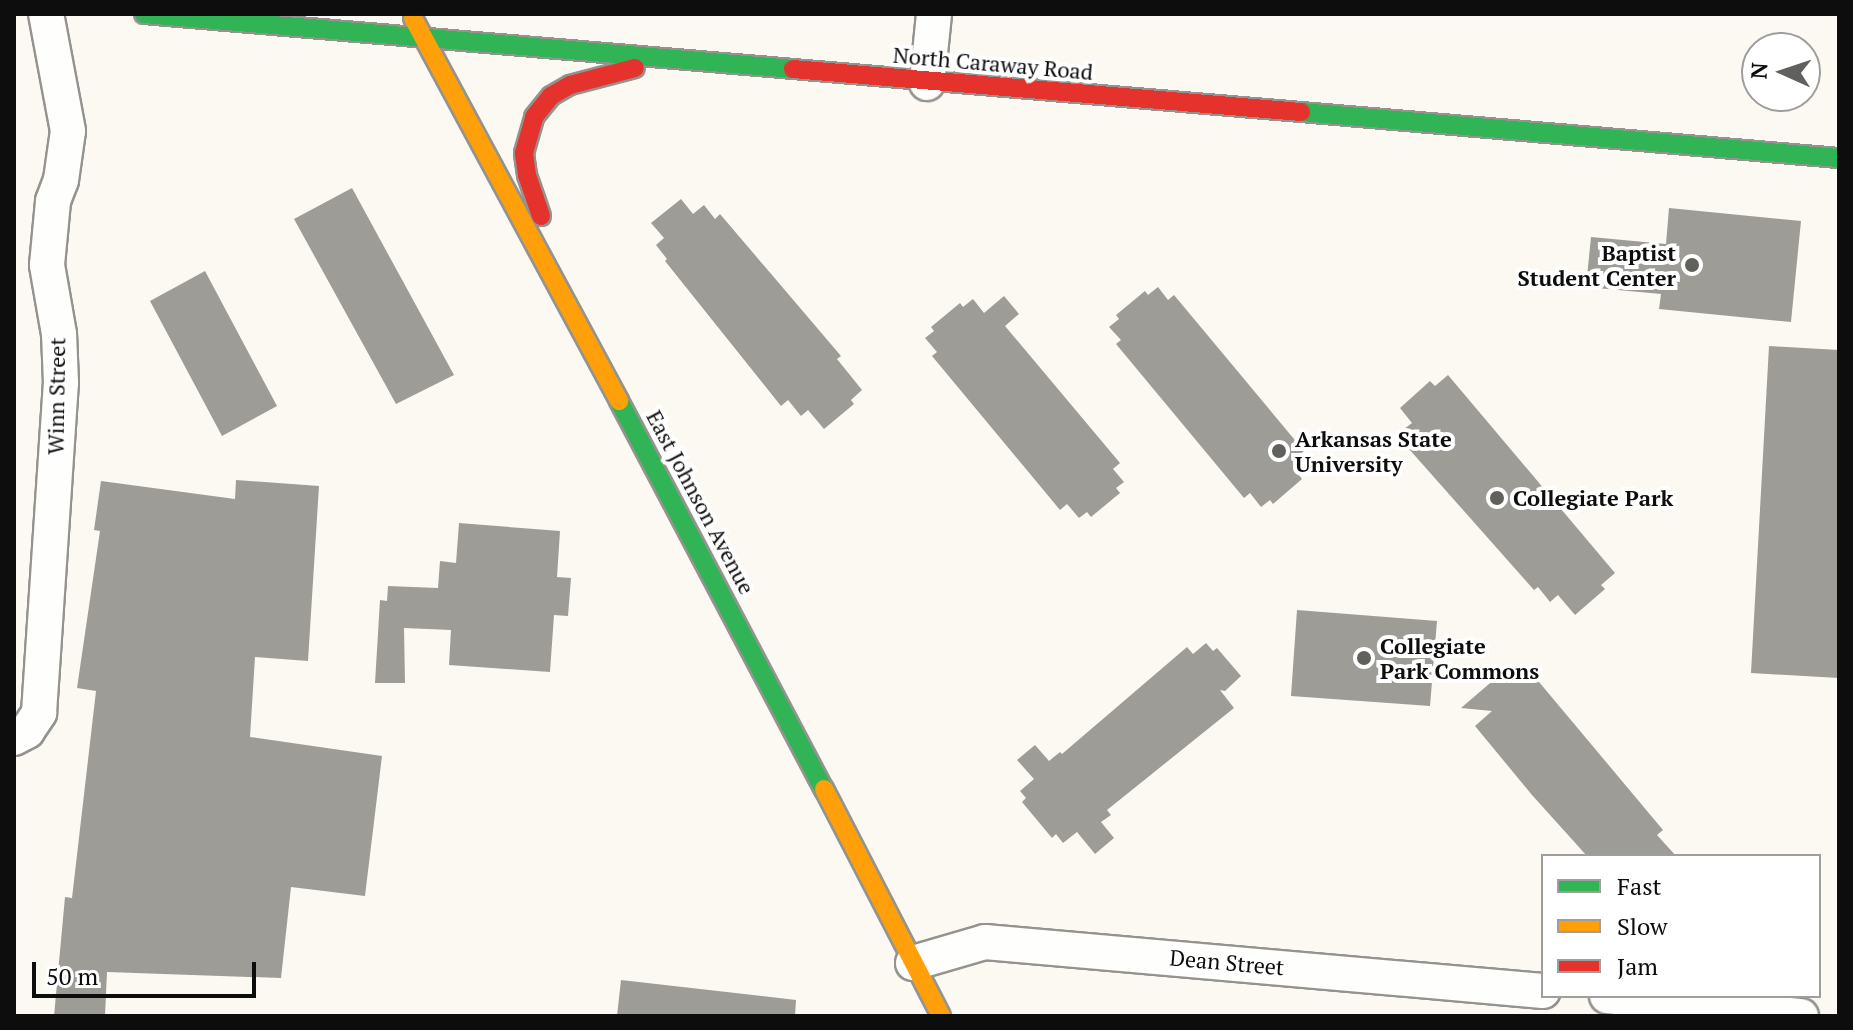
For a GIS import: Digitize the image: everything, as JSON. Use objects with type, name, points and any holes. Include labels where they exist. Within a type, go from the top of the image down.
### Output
[{"type":"street","name":"Winn Street","points":[[20,734],[39,713],[61,383],[59,334],[47,265],[53,201],[61,180],[68,131],[46,14]]},
{"type":"street","name":"North Caraway Road","points":[[144,14],[927,83],[1839,158]]},
{"type":"street","name":"East Johnson Avenue","points":[[411,14],[737,620],[941,1016]]},
{"type":"street","points":[[927,83],[934,14]]},
{"type":"street","points":[[586,338],[527,175],[524,153],[527,138],[542,106],[570,85],[670,59]]},
{"type":"street","name":"Dean Street","points":[[913,963],[985,942],[1541,991]]},
{"type":"street","points":[[1626,998],[1801,1016]]},
{"type":"building","points":[[352,188],[454,375],[396,404],[294,219]]},
{"type":"building","points":[[681,199],[693,214],[704,205],[715,219],[720,214],[841,356],[837,359],[862,390],[851,400],[854,404],[824,429],[808,410],[801,416],[788,400],[781,406],[665,261],[667,259],[656,245],[664,238],[651,223]]},
{"type":"building","name":"Baptist Student Center","points":[[1669,208],[1801,221],[1791,322],[1659,309],[1661,294],[1586,287],[1591,237],[1666,244]]},
{"type":"building","points":[[205,271],[277,406],[222,436],[150,301]]},
{"type":"building","points":[[1158,287],[1168,300],[1174,295],[1304,451],[1299,455],[1309,466],[1299,475],[1302,479],[1273,504],[1270,500],[1261,507],[1250,493],[1244,498],[1116,344],[1121,340],[1109,327],[1119,319],[1116,315],[1145,291],[1148,295]]},
{"type":"building","points":[[1004,296],[1019,314],[1005,326],[1120,463],[1113,469],[1124,482],[1116,488],[1120,493],[1091,517],[1087,512],[1079,518],[1067,504],[1060,510],[932,356],[937,352],[925,338],[934,331],[931,327],[960,303],[963,307],[973,299],[984,313]]},
{"type":"building","points":[[1769,346],[1839,350],[1839,678],[1751,673]]},
{"type":"building","name":"Collegiate Park","points":[[1448,375],[1615,573],[1601,585],[1605,589],[1575,615],[1558,595],[1550,602],[1538,587],[1534,590],[1409,449],[1416,443],[1404,429],[1412,423],[1400,408],[1430,381],[1435,386]]},
{"type":"building","points":[[236,480],[319,486],[308,661],[255,657],[250,737],[382,756],[365,896],[291,887],[281,978],[107,972],[105,1016],[54,1016],[65,897],[72,898],[96,691],[77,688],[100,531],[94,530],[101,481],[235,499]]},
{"type":"building","points":[[459,523],[560,531],[557,577],[571,578],[568,616],[554,615],[550,672],[449,665],[451,630],[404,628],[405,683],[375,683],[380,600],[387,601],[388,586],[438,588],[440,561],[456,563]]},
{"type":"building","name":"Collegiate Park Commons","points":[[1297,610],[1437,621],[1430,706],[1291,696]]},
{"type":"building","points":[[1206,643],[1213,651],[1217,648],[1241,676],[1225,691],[1220,690],[1234,708],[1107,810],[1111,815],[1101,822],[1114,838],[1095,854],[1077,832],[1063,843],[1056,834],[1052,838],[1022,802],[1026,798],[1020,791],[1034,779],[1017,760],[1035,745],[1049,761],[1060,752],[1062,754],[1187,647],[1193,654]]},
{"type":"building","points":[[1515,669],[1526,682],[1534,676],[1663,830],[1657,835],[1674,854],[1585,854],[1475,726],[1492,711],[1461,708],[1503,672],[1507,677]]},
{"type":"building","points":[[621,980],[796,1000],[795,1016],[617,1016]]},
{"type":"traffic: fast","points":[[144,14],[793,69]]},
{"type":"traffic: fast","points":[[1301,112],[1839,158]]},
{"type":"traffic: fast","points":[[619,401],[824,789]]},
{"type":"traffic: slow","points":[[413,18],[619,401]]},
{"type":"traffic: slow","points":[[824,789],[941,1016]]},
{"type":"traffic: jam","points":[[541,216],[527,175],[524,153],[534,117],[551,96],[570,85],[635,68]]},
{"type":"traffic: jam","points":[[793,69],[1301,112]]},
{"type":"place","name":"Baptist Student Center","points":[[1692,265]]},
{"type":"place","name":"Arkansas State University","points":[[1279,451]]},
{"type":"place","name":"Collegiate Park","points":[[1497,498]]},
{"type":"place","name":"Collegiate Park Commons","points":[[1364,658]]}]
